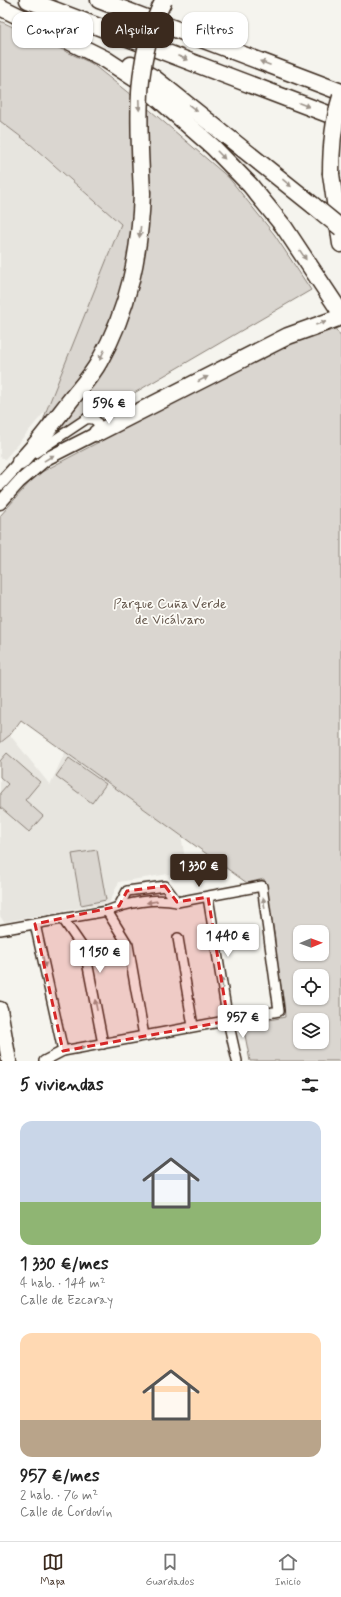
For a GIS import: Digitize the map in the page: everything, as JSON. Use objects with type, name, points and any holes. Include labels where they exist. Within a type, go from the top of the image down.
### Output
[{"type":"highway","points":[[28,0],[341,119]]},
{"type":"highway","points":[[99,0],[341,92]]},
{"type":"highway","points":[[20,462],[33,449],[99,363],[123,312],[134,274],[141,230],[142,193],[138,96],[144,58],[152,29],[164,0]]},
{"type":"highway","points":[[0,3],[66,29],[154,78],[341,228]]},
{"type":"highway","points":[[0,7],[105,60],[137,80],[213,147],[250,185],[284,227],[341,313]]},
{"type":"highway","points":[[341,97],[336,114],[331,144],[331,174],[341,244]]},
{"type":"highway","points":[[97,433],[288,336],[341,317]]},
{"type":"main road","points":[[0,504],[19,482],[46,459],[97,433]]},
{"type":"main road","points":[[0,484],[20,462]]},
{"type":"main road","points":[[0,1008],[2,1038],[9,1061]]},
{"type":"street","points":[[20,462],[86,419],[91,418],[97,422],[99,427],[97,433]]},
{"type":"street","points":[[119,906],[127,891],[165,886],[177,902]]},
{"type":"street","points":[[0,930],[107,911],[119,906],[164,900],[177,902],[262,886],[280,1011],[63,1051],[44,1061]]},
{"type":"street","points":[[208,897],[228,1021],[237,1061]]},
{"type":"street","points":[[107,911],[128,945],[144,1036]]},
{"type":"street","points":[[63,919],[85,951],[103,1044]]},
{"type":"street","points":[[35,924],[63,1051]]},
{"type":"street","points":[[178,938],[193,1026]]},
{"type":"highlighted area","points":[[165,886],[177,902],[208,897],[228,1021],[63,1051],[35,924],[119,906],[127,891]]},
{"type":"shaded area","points":[[0,119],[121,224],[51,402],[47,409],[5,459],[0,457]]},
{"type":"shaded area","points":[[10,735],[50,785],[65,752],[181,835],[187,871],[119,882],[109,903],[4,922],[0,916],[0,743]]},
{"type":"green space","points":[[0,21],[12,27],[12,48],[58,48],[91,63],[151,111],[229,178],[274,234],[311,290],[33,452],[47,409],[121,224],[29,143],[0,121]]},
{"type":"green space","name":"Parque Cuña Verde de Vicálvaro","points":[[332,324],[341,337],[341,1061],[250,1061],[243,1025],[285,1017],[275,953],[275,938],[264,879],[247,883],[21,720],[10,735],[0,743],[0,516],[36,475],[310,331]]},
{"type":"green space","points":[[7,753],[40,782],[25,800],[43,816],[29,832],[0,807],[0,793],[8,784],[0,777],[0,761]]},
{"type":"green space","points":[[69,758],[106,784],[92,803],[56,776]]},
{"type":"green space","points":[[97,850],[106,900],[81,905],[72,854]]}]
